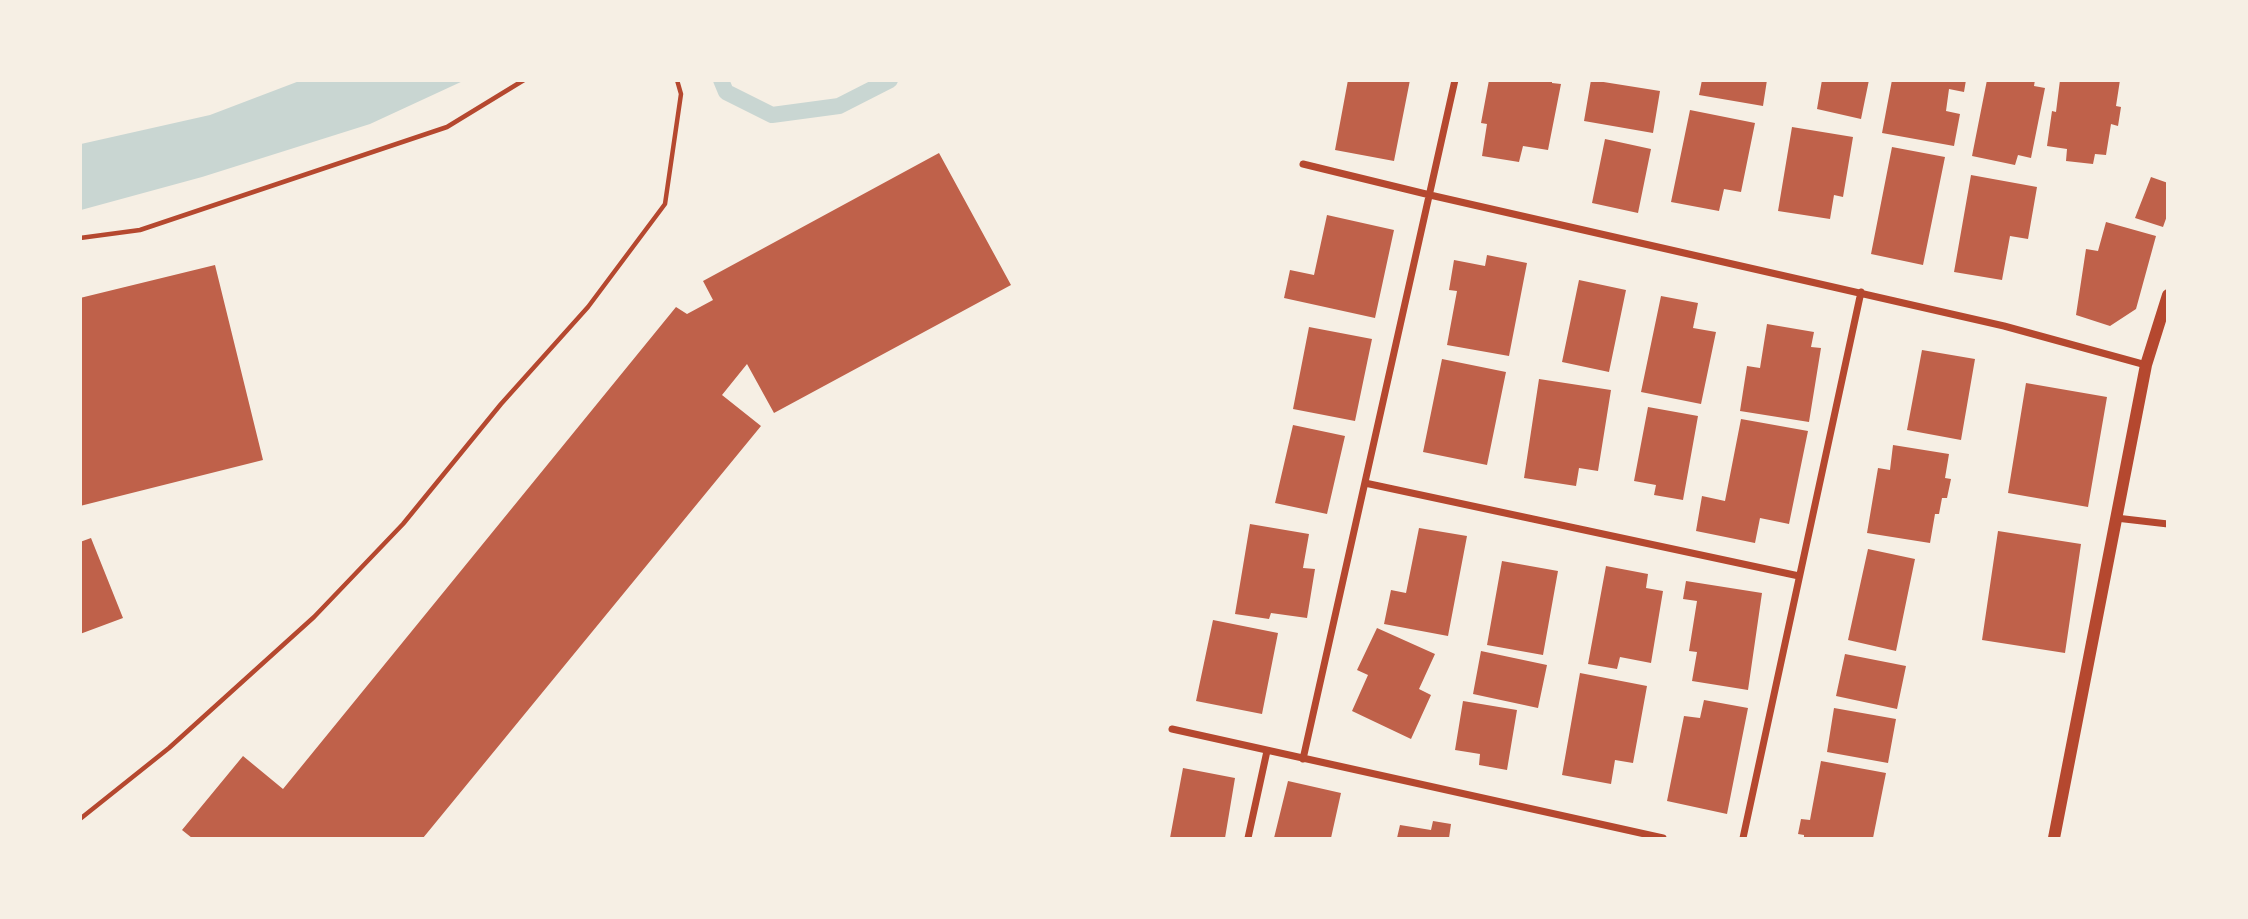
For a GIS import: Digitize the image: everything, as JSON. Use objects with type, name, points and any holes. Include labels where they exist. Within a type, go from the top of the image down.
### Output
[{"type":"street","points":[[1303,759],[1455,80]]},
{"type":"street","points":[[1303,164],[2004,326],[2146,365]]},
{"type":"street","points":[[1743,838],[1861,292]]},
{"type":"street","points":[[2054,838],[2146,365],[2168,295]]},
{"type":"street","points":[[1364,483],[1799,576]]},
{"type":"street","points":[[2116,518],[2168,524]]},
{"type":"street","points":[[1172,729],[1663,838]]},
{"type":"street","points":[[1248,838],[1267,751]]},
{"type":"path","points":[[80,238],[140,230],[447,127],[524,80]]},
{"type":"path","points":[[80,819],[169,748],[314,617],[403,524],[501,404],[588,307],[665,204],[681,94],[677,80]]},
{"type":"shaded area","points":[[302,80],[463,81],[370,124],[202,177],[81,210],[81,144],[210,115]]},
{"type":"building","points":[[1348,80],[1410,80],[1394,161],[1335,150]]},
{"type":"building","points":[[1489,80],[1552,80],[1552,83],[1561,84],[1548,150],[1523,146],[1519,162],[1482,156],[1487,124],[1481,123]]},
{"type":"building","points":[[1591,80],[1660,91],[1653,133],[1584,121]]},
{"type":"building","points":[[1702,80],[1767,80],[1763,106],[1699,95]]},
{"type":"building","points":[[1822,80],[1869,80],[1861,119],[1817,109]]},
{"type":"building","points":[[1892,80],[1966,80],[1964,92],[1949,89],[1946,111],[1960,114],[1954,146],[1882,133]]},
{"type":"building","points":[[1987,80],[2035,80],[2034,86],[2045,88],[2031,158],[2018,155],[2015,165],[1972,156]]},
{"type":"building","points":[[2060,80],[2120,80],[2116,106],[2121,107],[2118,126],[2111,124],[2106,155],[2095,154],[2093,164],[2066,161],[2067,149],[2047,146],[2052,111],[2056,112]]},
{"type":"building","points":[[1690,110],[1755,123],[1741,192],[1724,189],[1719,211],[1671,202]]},
{"type":"building","points":[[1792,127],[1853,137],[1843,197],[1834,195],[1830,219],[1778,211]]},
{"type":"building","points":[[1605,139],[1651,149],[1638,213],[1592,203]]},
{"type":"building","points":[[1892,147],[1945,157],[1923,265],[1871,254]]},
{"type":"building","points":[[939,153],[1011,285],[774,413],[747,364],[722,395],[761,426],[423,838],[192,838],[182,830],[243,756],[283,789],[676,307],[687,314],[713,300],[703,281]]},
{"type":"building","points":[[1971,175],[2037,187],[2028,239],[2010,236],[2002,280],[1954,272]]},
{"type":"building","points":[[2151,177],[2168,183],[2168,213],[2163,227],[2135,218]]},
{"type":"building","points":[[1327,215],[1394,230],[1375,318],[1284,298],[1290,270],[1314,275]]},
{"type":"building","points":[[2106,222],[2156,236],[2136,309],[2110,326],[2076,315],[2086,249],[2098,251]]},
{"type":"building","points":[[1487,255],[1527,263],[1509,356],[1447,345],[1457,291],[1449,290],[1454,260],[1485,266]]},
{"type":"building","points":[[215,265],[263,460],[80,506],[80,298]]},
{"type":"building","points":[[1579,280],[1626,290],[1609,372],[1562,362]]},
{"type":"building","points":[[1661,296],[1698,303],[1693,328],[1716,332],[1701,404],[1641,392]]},
{"type":"building","points":[[1767,324],[1814,332],[1811,347],[1821,348],[1809,422],[1740,411],[1747,366],[1760,368]]},
{"type":"building","points":[[1309,327],[1372,339],[1355,421],[1293,409]]},
{"type":"building","points":[[1922,350],[1975,359],[1961,440],[1907,430]]},
{"type":"building","points":[[1442,359],[1506,372],[1487,465],[1423,452]]},
{"type":"building","points":[[1539,379],[1611,390],[1598,471],[1579,468],[1576,486],[1524,478]]},
{"type":"building","points":[[2026,383],[2107,397],[2088,507],[2008,493]]},
{"type":"building","points":[[1648,407],[1698,416],[1683,500],[1654,495],[1656,485],[1634,481]]},
{"type":"building","points":[[1741,419],[1808,431],[1789,524],[1760,518],[1755,543],[1696,531],[1702,496],[1725,501]]},
{"type":"building","points":[[1293,425],[1345,436],[1327,514],[1275,503]]},
{"type":"building","points":[[1893,445],[1949,454],[1945,478],[1951,479],[1947,498],[1942,498],[1939,514],[1935,514],[1930,543],[1867,533],[1878,468],[1890,470]]},
{"type":"building","points":[[1250,524],[1309,534],[1303,568],[1315,569],[1307,618],[1271,613],[1269,619],[1235,614]]},
{"type":"building","points":[[1419,528],[1467,536],[1448,636],[1384,624],[1391,590],[1406,593]]},
{"type":"building","points":[[1998,531],[2081,544],[2065,653],[1982,640]]},
{"type":"building","points":[[91,538],[123,618],[80,634],[80,542]]},
{"type":"building","points":[[1868,549],[1915,559],[1896,651],[1848,640]]},
{"type":"building","points":[[1502,561],[1558,571],[1543,655],[1487,645]]},
{"type":"building","points":[[1606,566],[1648,574],[1646,588],[1663,591],[1651,663],[1620,657],[1617,669],[1588,664]]},
{"type":"building","points":[[1686,581],[1762,593],[1748,690],[1692,681],[1697,652],[1689,651],[1697,601],[1683,599]]},
{"type":"building","points":[[1213,620],[1278,633],[1262,714],[1196,701]]},
{"type":"building","points":[[1377,628],[1435,654],[1419,689],[1431,695],[1411,739],[1352,711],[1368,675],[1357,670]]},
{"type":"building","points":[[1481,651],[1547,665],[1538,708],[1473,694]]},
{"type":"building","points":[[1845,654],[1906,666],[1897,709],[1836,696]]},
{"type":"building","points":[[1580,673],[1647,686],[1633,763],[1615,760],[1611,784],[1562,775]]},
{"type":"building","points":[[1704,700],[1748,708],[1727,814],[1667,801],[1684,716],[1700,718]]},
{"type":"building","points":[[1463,701],[1517,710],[1507,770],[1479,765],[1480,754],[1455,750]]},
{"type":"building","points":[[1834,708],[1896,719],[1888,763],[1827,752]]},
{"type":"building","points":[[1821,761],[1886,773],[1873,838],[1804,838],[1804,835],[1798,834],[1801,819],[1810,820]]},
{"type":"building","points":[[1183,768],[1235,778],[1225,838],[1170,838]]},
{"type":"building","points":[[1288,781],[1341,793],[1331,838],[1274,838]]},
{"type":"building","points":[[1433,821],[1451,824],[1449,838],[1397,838],[1400,825],[1431,830]]},
{"type":"waterway","points":[[721,80],[726,92],[772,115],[839,106],[890,80]]}]
